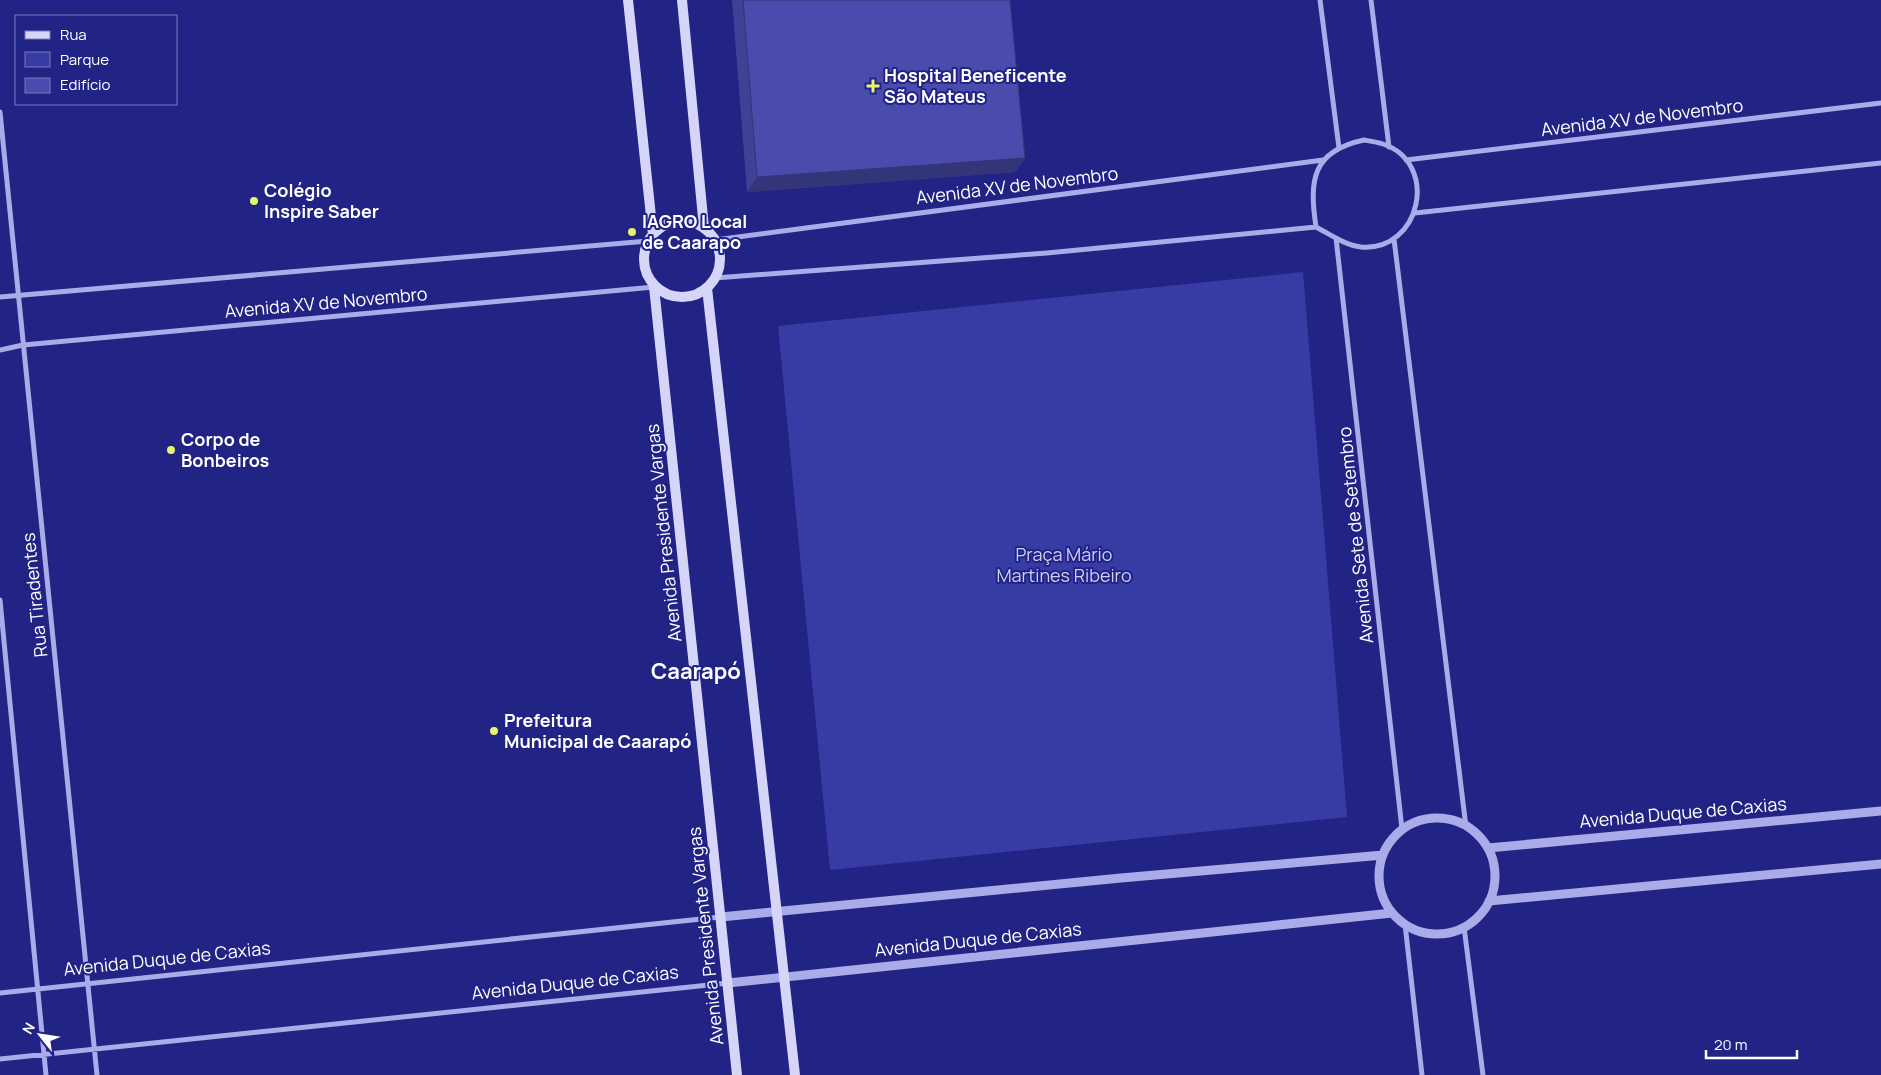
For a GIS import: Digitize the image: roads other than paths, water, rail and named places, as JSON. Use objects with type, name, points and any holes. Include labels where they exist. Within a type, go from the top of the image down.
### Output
[{"type":"main road","points":[[628,0],[651,238]]},
{"type":"main road","points":[[682,0],[704,228]]},
{"type":"main road","points":[[685,221],[704,228],[715,240],[720,253],[720,266],[715,278],[707,288],[695,295],[682,298],[669,296],[654,287],[646,269],[644,257],[651,238],[662,227],[673,222],[685,221]]},
{"type":"main road","name":"Avenida Presidente Vargas","points":[[654,287],[737,1075]]},
{"type":"main road","points":[[707,288],[795,1075]]},
{"type":"street","points":[[1320,0],[1339,148]]},
{"type":"street","points":[[1371,0],[1389,147]]},
{"type":"street","name":"Avenida XV de Novembro","points":[[1406,160],[1881,103]]},
{"type":"street","name":"Rua Tiradentes","points":[[0,112],[97,1075]]},
{"type":"street","points":[[715,278],[1047,254],[1316,227],[1346,244],[1362,247],[1379,245],[1394,239],[1406,227],[1415,213],[1418,196],[1416,180],[1410,165],[1399,152],[1382,143],[1364,140],[1346,144],[1339,148],[1323,160],[1313,186],[1312,204],[1316,227]]},
{"type":"street","name":"Avenida XV de Novembro","points":[[715,240],[1323,160]]},
{"type":"street","points":[[1415,213],[1881,163]]},
{"type":"street","name":"Avenida XV de Novembro","points":[[0,297],[651,238]]},
{"type":"street","name":"Avenida Sete de Setembro","points":[[1336,238],[1402,829]]},
{"type":"street","points":[[1394,239],[1466,827]]},
{"type":"street","name":"Avenida XV de Novembro","points":[[0,350],[24,345],[654,287]]},
{"type":"street","name":"Rua Tiradentes","points":[[0,600],[46,1075]]},
{"type":"street","name":"Avenida Duque de Caxias","points":[[1488,848],[1881,811]]},
{"type":"street","points":[[1440,818],[1460,822],[1466,827],[1477,834],[1488,848],[1494,865],[1494,883],[1489,901],[1479,916],[1464,927],[1447,933],[1428,934],[1405,924],[1392,913],[1385,902],[1379,882],[1380,862],[1388,844],[1402,829],[1420,820],[1440,818]]},
{"type":"street","name":"Avenida Duque de Caxias","points":[[0,993],[721,917],[1383,855]]},
{"type":"street","points":[[1489,901],[1881,864]]},
{"type":"street","name":"Avenida Duque de Caxias","points":[[0,1059],[1392,913]]},
{"type":"street","points":[[1405,924],[1422,1075]]},
{"type":"street","points":[[1464,927],[1482,1075]]},
{"type":"place","name":"Hospital Beneficente São Mateus","points":[[873,86]]},
{"type":"place","name":"Colégio Inspire Saber","points":[[254,201]]},
{"type":"place","name":"IAGRO Local de Caarapo","points":[[632,232]]},
{"type":"place","name":"Corpo de Bonbeiros","points":[[171,450]]},
{"type":"place","name":"Prefeitura Municipal de Caarapó","points":[[494,731]]},
{"type":"district","name":"Caarapó","points":[[696,671]]},
{"type":"park label","name":"Praça Mário Martines Ribeiro","points":[[1064,565]]}]
